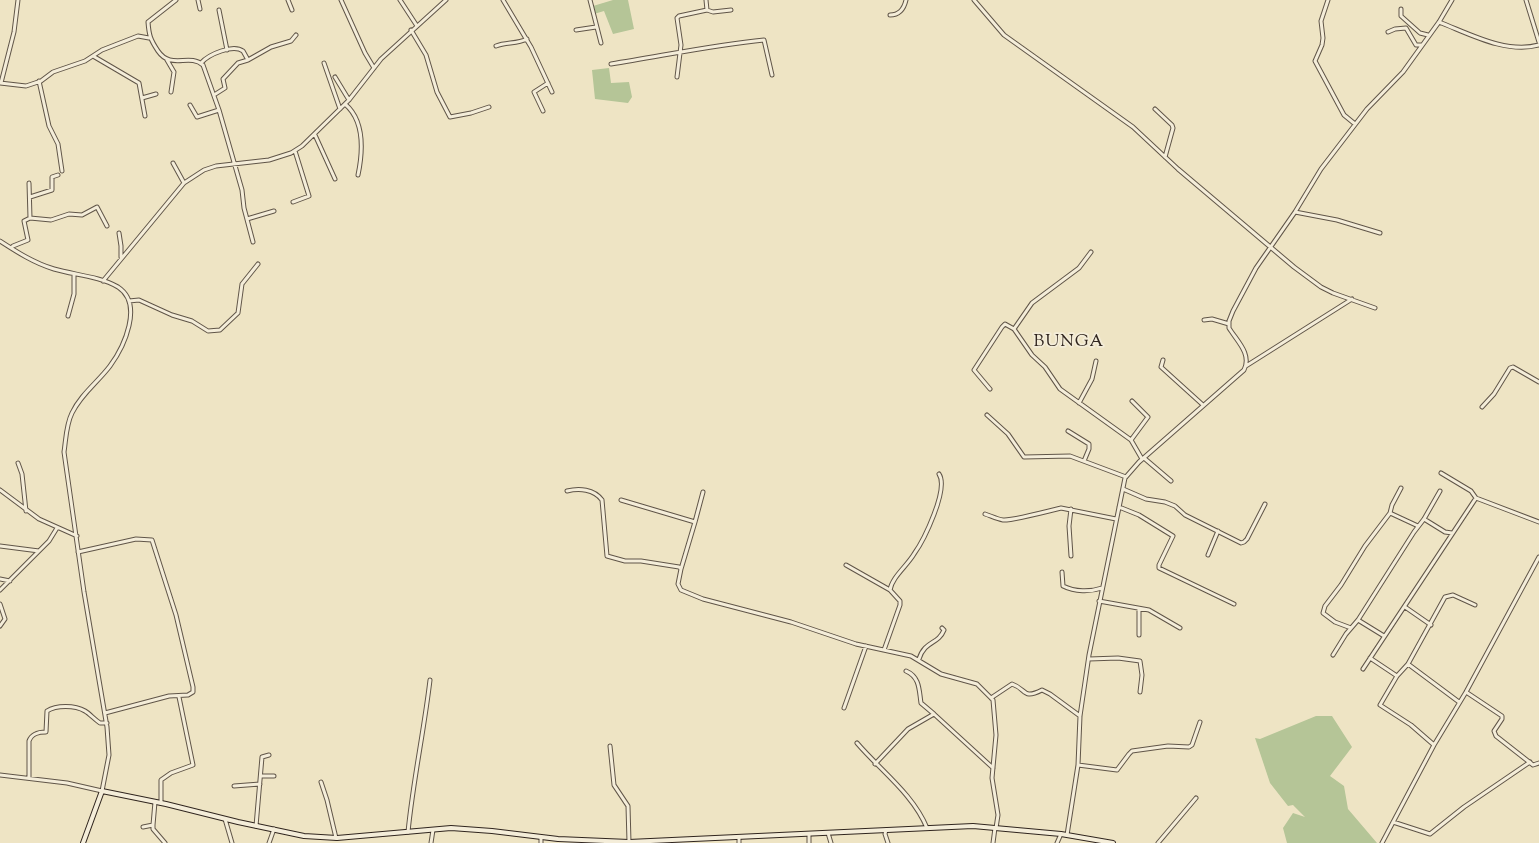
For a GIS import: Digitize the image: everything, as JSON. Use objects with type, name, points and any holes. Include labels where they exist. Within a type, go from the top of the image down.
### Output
[{"type":"street","points":[[18,0],[14,32],[0,83],[26,86],[40,81],[53,72],[85,61],[102,50],[138,36],[149,38]]},
{"type":"street","points":[[176,0],[148,22],[149,38],[162,58],[167,60],[202,63]]},
{"type":"street","points":[[198,0],[200,9]]},
{"type":"street","points":[[288,0],[292,10]]},
{"type":"street","points":[[342,0],[365,53],[374,68]]},
{"type":"street","points":[[400,0],[417,26]]},
{"type":"street","points":[[103,281],[120,258],[147,229],[184,183],[204,170],[234,163],[269,160],[295,151],[315,135],[349,100],[374,68],[445,0]]},
{"type":"street","points":[[503,0],[527,39],[552,92]]},
{"type":"street","points":[[590,0],[601,43]]},
{"type":"street","points":[[706,0],[707,10]]},
{"type":"street","points":[[890,15],[904,9],[906,0],[910,0]]},
{"type":"street","points":[[974,0],[1004,36],[1121,118],[1269,247],[1321,287],[1333,293],[1376,308]]},
{"type":"street","points":[[1328,0],[1321,21],[1323,38],[1322,45],[1315,61],[1344,115],[1355,124]]},
{"type":"street","points":[[1067,835],[1078,765],[1080,716],[1089,659],[1099,601],[1126,477],[1143,459],[1241,373],[1246,366],[1248,363],[1246,354],[1229,328],[1229,324],[1233,311],[1256,268],[1269,247],[1295,212],[1321,169],[1355,124],[1403,72],[1428,35],[1439,22],[1451,0]]},
{"type":"street","points":[[1526,0],[1539,42]]},
{"type":"street","points":[[1401,9],[1401,16],[1420,33],[1428,35]]},
{"type":"street","points":[[219,10],[227,50]]},
{"type":"street","points":[[677,77],[680,54],[677,18],[679,16],[707,10],[713,12],[731,10]]},
{"type":"street","points":[[1439,22],[1477,37],[1515,48],[1539,45]]},
{"type":"street","points":[[576,30],[596,27]]},
{"type":"street","points":[[1388,32],[1395,29],[1406,28],[1416,45],[1422,45]]},
{"type":"street","points":[[412,30],[426,55],[437,92],[450,117],[471,113],[489,107]]},
{"type":"street","points":[[214,95],[225,88],[223,79],[238,63],[248,60],[272,47],[291,42],[296,35]]},
{"type":"street","points":[[496,46],[504,43],[520,42],[527,39]]},
{"type":"street","points":[[611,64],[680,54],[729,44],[764,40],[772,75]]},
{"type":"street","points":[[202,63],[209,55],[227,50],[240,49],[244,51],[248,60]]},
{"type":"street","points":[[93,56],[139,83],[145,116]]},
{"type":"street","points":[[167,60],[167,63],[174,72],[171,92]]},
{"type":"street","points":[[202,63],[219,110],[242,190],[253,242]]},
{"type":"street","points":[[324,63],[340,109]]},
{"type":"street","points":[[335,77],[349,100]]},
{"type":"street","points":[[40,81],[49,126],[58,144],[62,171]]},
{"type":"street","points":[[543,111],[534,92],[548,83]]},
{"type":"street","points":[[142,98],[156,94]]},
{"type":"street","points":[[345,104],[356,114],[360,129],[358,175]]},
{"type":"street","points":[[190,105],[197,117],[219,110]]},
{"type":"street","points":[[1155,109],[1172,125],[1173,128],[1165,157]]},
{"type":"street","points":[[315,135],[335,179]]},
{"type":"street","points":[[293,202],[310,196],[295,151]]},
{"type":"street","points":[[173,163],[184,183]]},
{"type":"street","points":[[30,197],[52,190],[52,177],[58,175]]},
{"type":"street","points":[[29,182],[30,218]]},
{"type":"street","points":[[11,248],[28,240],[24,221],[30,218],[51,220],[69,214],[82,215],[97,207],[107,226]]},
{"type":"street","points":[[247,219],[274,211]]},
{"type":"street","points":[[1295,212],[1337,220],[1380,233]]},
{"type":"street","points":[[119,233],[122,246],[120,258]]},
{"type":"street","points":[[0,241],[43,265],[103,281],[124,291],[129,301],[130,319],[120,348],[110,366],[82,398],[72,413],[68,424],[64,452],[77,536],[78,552],[105,712],[109,755],[102,791],[83,843]]},
{"type":"street","points":[[1014,329],[1032,304],[1079,268],[1091,252]]},
{"type":"street","points":[[129,301],[139,300],[172,315],[192,321],[208,330],[220,330],[238,313],[242,284],[258,264]]},
{"type":"street","points":[[68,316],[74,294],[74,274]]},
{"type":"street","points":[[1246,366],[1352,299]]},
{"type":"street","points":[[1204,320],[1212,319],[1229,324]]},
{"type":"street","points":[[990,389],[974,370],[1003,325],[1008,325],[1014,329],[1032,355],[1045,367],[1060,389],[1131,440],[1143,459],[1171,482]]},
{"type":"street","points":[[1163,360],[1160,367],[1203,406]]},
{"type":"street","points":[[1079,403],[1092,379],[1096,361]]},
{"type":"street","points":[[1482,407],[1494,394],[1510,368],[1513,367],[1539,382]]},
{"type":"street","points":[[1131,440],[1148,418],[1132,401]]},
{"type":"street","points":[[988,415],[1008,434],[1024,456],[1063,455],[1084,460],[1126,477]]},
{"type":"street","points":[[1068,431],[1089,444],[1089,449],[1084,460]]},
{"type":"street","points":[[18,463],[22,474],[26,511]]},
{"type":"street","points":[[1441,473],[1471,491],[1476,498],[1539,522]]},
{"type":"street","points":[[890,590],[891,585],[903,571],[922,543],[941,491],[942,480],[939,474]]},
{"type":"street","points":[[1351,628],[1334,622],[1323,613],[1325,606],[1341,585],[1365,546],[1390,513],[1392,505],[1401,488]]},
{"type":"street","points":[[567,491],[580,489],[590,491],[598,495],[602,500],[607,556],[625,561],[641,561],[679,567],[681,569]]},
{"type":"street","points":[[1123,489],[1146,499],[1165,502],[1175,506],[1185,515],[1241,543],[1244,542],[1266,504]]},
{"type":"street","points":[[0,490],[9,495],[26,511],[57,528],[77,536]]},
{"type":"street","points":[[1333,655],[1358,620],[1390,568],[1424,519],[1440,491]]},
{"type":"street","points":[[703,492],[681,569],[678,584],[681,590],[703,599],[791,622],[866,646],[919,660],[941,674],[977,684],[993,700],[996,735],[992,778],[998,815],[993,843]]},
{"type":"street","points":[[1363,669],[1476,498]]},
{"type":"street","points":[[621,500],[695,522]]},
{"type":"street","points":[[1119,507],[1139,514],[1172,536],[1159,568],[1234,604]]},
{"type":"street","points":[[985,514],[1005,520],[1044,511],[1054,511],[1061,508],[1116,520]]},
{"type":"street","points":[[1071,509],[1069,526],[1071,556]]},
{"type":"street","points":[[1390,513],[1418,526]]},
{"type":"street","points":[[1424,519],[1445,532],[1452,533]]},
{"type":"street","points":[[0,590],[52,537],[57,528]]},
{"type":"street","points":[[1208,555],[1218,531]]},
{"type":"street","points":[[78,552],[136,539],[152,540],[176,615],[193,687],[193,692],[178,697],[176,695],[169,696],[105,712]]},
{"type":"street","points":[[0,546],[39,551]]},
{"type":"street","points":[[1382,843],[1434,744],[1466,692],[1539,557]]},
{"type":"street","points":[[846,565],[890,590],[900,601],[900,605],[884,650]]},
{"type":"street","points":[[1062,572],[1063,586],[1067,588],[1080,590],[1102,588]]},
{"type":"street","points":[[0,578],[10,581]]},
{"type":"street","points":[[1434,744],[1411,725],[1380,705],[1397,676],[1408,664],[1446,597],[1449,595],[1475,605]]},
{"type":"street","points":[[1099,601],[1149,610],[1180,628]]},
{"type":"street","points":[[0,604],[5,619],[0,626]]},
{"type":"street","points":[[1404,607],[1431,625]]},
{"type":"street","points":[[1139,609],[1139,635]]},
{"type":"street","points":[[1358,620],[1384,636]]},
{"type":"street","points":[[919,660],[921,652],[926,645],[941,637],[944,630],[942,628]]},
{"type":"street","points":[[844,708],[866,646]]},
{"type":"street","points":[[1089,659],[1118,658],[1140,661],[1142,675],[1140,692]]},
{"type":"street","points":[[1370,658],[1397,676]]},
{"type":"street","points":[[1408,664],[1459,702]]},
{"type":"street","points":[[906,671],[917,679],[920,689],[921,703],[993,768]]},
{"type":"street","points":[[408,832],[414,780],[419,757],[430,680]]},
{"type":"street","points":[[991,698],[1012,684],[1016,685],[1024,694],[1032,695],[1042,690],[1050,694],[1080,716]]},
{"type":"street","points":[[1466,692],[1502,716],[1502,719],[1494,731],[1494,734],[1533,765],[1539,763]]},
{"type":"street","points":[[161,803],[161,780],[171,773],[193,765],[178,697]]},
{"type":"street","points":[[29,778],[29,741],[31,737],[39,732],[46,732],[47,711],[51,708],[77,707],[86,711],[100,723],[106,723]]},
{"type":"street","points":[[875,764],[908,729],[934,714]]},
{"type":"street","points":[[1078,765],[1117,770],[1132,752],[1168,746],[1189,747],[1192,745],[1200,722]]},
{"type":"street","points":[[857,743],[875,764],[916,806],[927,828]]},
{"type":"street","points":[[610,746],[614,785],[628,806],[629,842]]},
{"type":"street","points":[[256,826],[262,757],[269,755]]},
{"type":"street","points":[[1393,822],[1430,834],[1464,807],[1530,762]]},
{"type":"street","points":[[0,775],[29,778],[102,791],[304,836],[336,838],[451,828],[488,830],[541,838],[649,842],[973,826],[1061,834],[1113,843]]},
{"type":"street","points":[[261,776],[274,776]]},
{"type":"street","points":[[321,782],[336,838]]},
{"type":"street","points":[[234,786],[260,784]]},
{"type":"street","points":[[1158,843],[1196,798]]},
{"type":"street","points":[[156,802],[153,829],[165,843]]},
{"type":"street","points":[[225,819],[232,843]]},
{"type":"street","points":[[143,827],[153,825]]},
{"type":"street","points":[[269,843],[274,829]]},
{"type":"street","points":[[431,843],[433,830]]},
{"type":"street","points":[[886,830],[885,834],[888,843]]},
{"type":"street","points":[[828,833],[831,843]]},
{"type":"street","points":[[809,834],[809,843]]},
{"type":"street","points":[[1057,843],[1061,834]]},
{"type":"street","points":[[739,837],[739,843]]},
{"type":"street","points":[[541,838],[541,843]]},
{"type":"green space","points":[[613,0],[628,0],[634,29],[613,34],[604,11],[594,14],[593,6]]},
{"type":"green space","points":[[609,68],[611,83],[629,82],[632,97],[628,103],[595,99],[592,70]]},
{"type":"green space","points":[[1316,716],[1332,716],[1352,747],[1330,776],[1344,786],[1348,809],[1377,843],[1287,843],[1283,828],[1293,813],[1305,817],[1293,805],[1288,806],[1270,783],[1255,738],[1260,739]]},
{"type":"district","name":"BUNGA","points":[[1069,343]]}]
